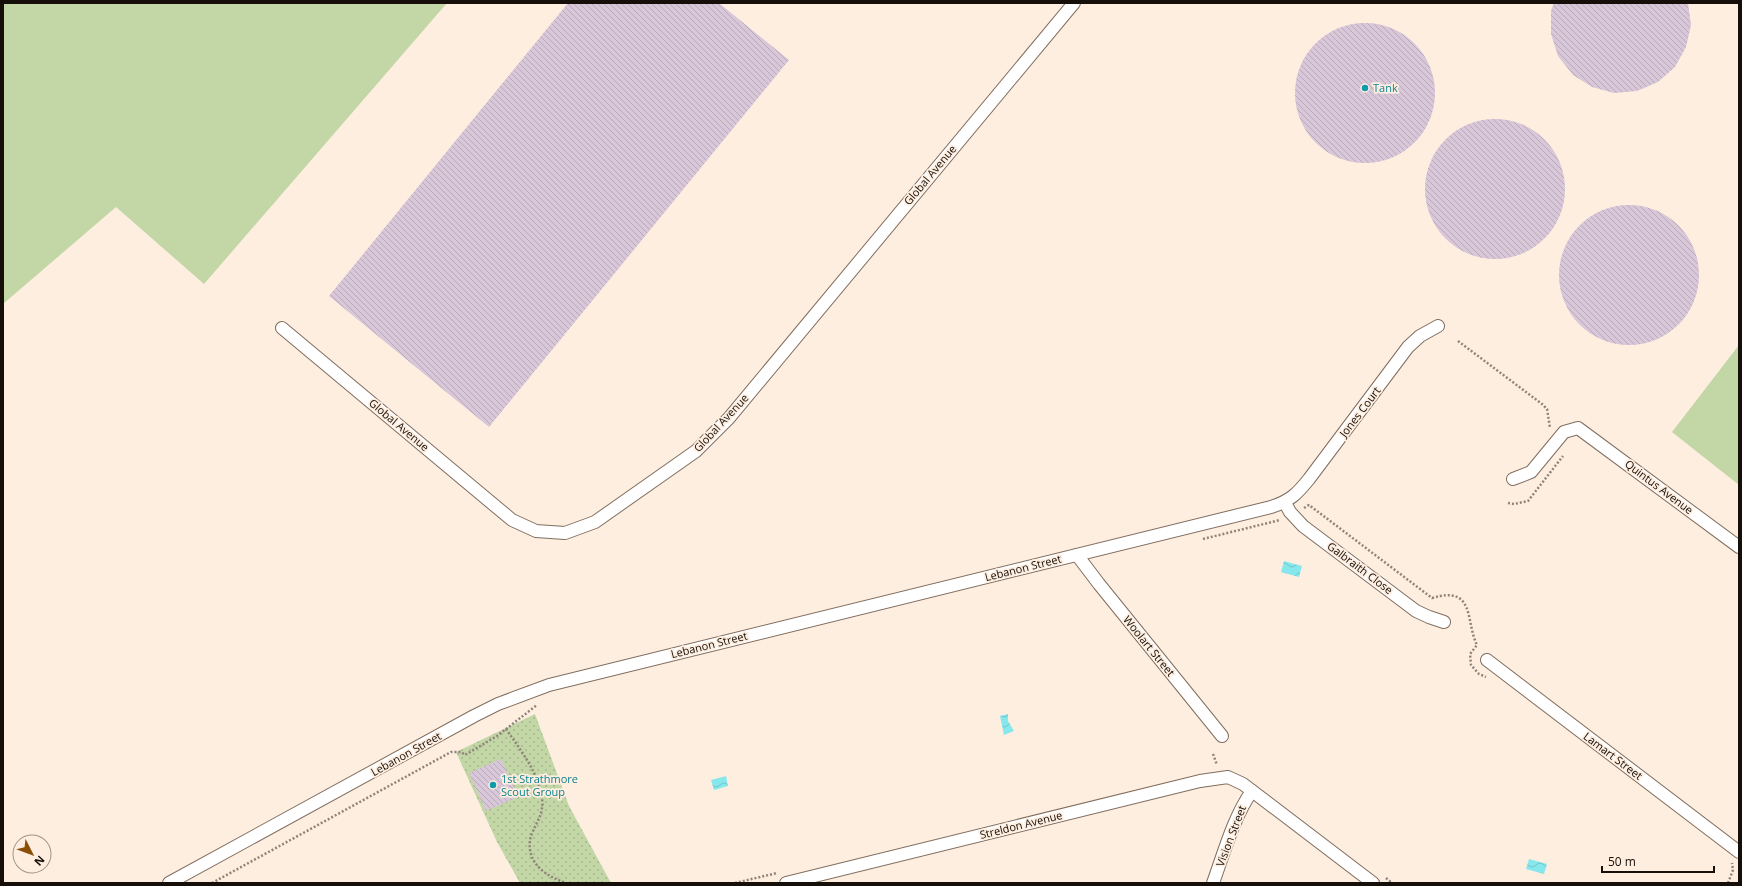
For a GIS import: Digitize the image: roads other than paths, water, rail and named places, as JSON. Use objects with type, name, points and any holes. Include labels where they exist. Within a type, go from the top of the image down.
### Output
[{"type":"street","name":"Global Avenue","points":[[282,328],[512,520],[536,531],[565,533],[595,522],[696,451],[729,418],[1074,3]]},
{"type":"street","name":"Jones Court","points":[[1285,502],[1298,493],[1408,348],[1420,336],[1438,326]]},
{"type":"street","name":"Quintus Avenue","points":[[1513,478],[1527,474],[1536,468],[1560,436],[1568,430],[1578,428],[1739,547]]},
{"type":"street","name":"Galbraith Close","points":[[1285,502],[1292,514],[1304,526],[1416,611],[1444,622]]},
{"type":"street","name":"Lebanon Street","points":[[169,883],[433,740],[474,716],[525,693],[591,674],[1271,507],[1285,502]]},
{"type":"street","name":"Woolart Street","points":[[1077,555],[1222,736]]},
{"type":"street","name":"Lamart Street","points":[[1487,660],[1739,852]]},
{"type":"street","name":"Streldon Avenue","points":[[786,883],[1200,781],[1228,777],[1243,784],[1252,792]]},
{"type":"street","name":"Vision Street","points":[[1213,883],[1239,813],[1245,801],[1252,792]]},
{"type":"street","points":[[1252,792],[1372,883]]},
{"type":"water","points":[[1284,561],[1302,566],[1299,577],[1281,572]]},
{"type":"water","points":[[1008,714],[1008,721],[1014,731],[1004,735],[1000,716]]},
{"type":"water","points":[[726,776],[728,786],[714,790],[711,780]]},
{"type":"water","points":[[1529,859],[1547,864],[1544,874],[1526,869]]},
{"type":"place","name":"Tank","points":[[1365,88]]},
{"type":"place","name":"1st Strathmore Scout Group","points":[[493,785]]}]
